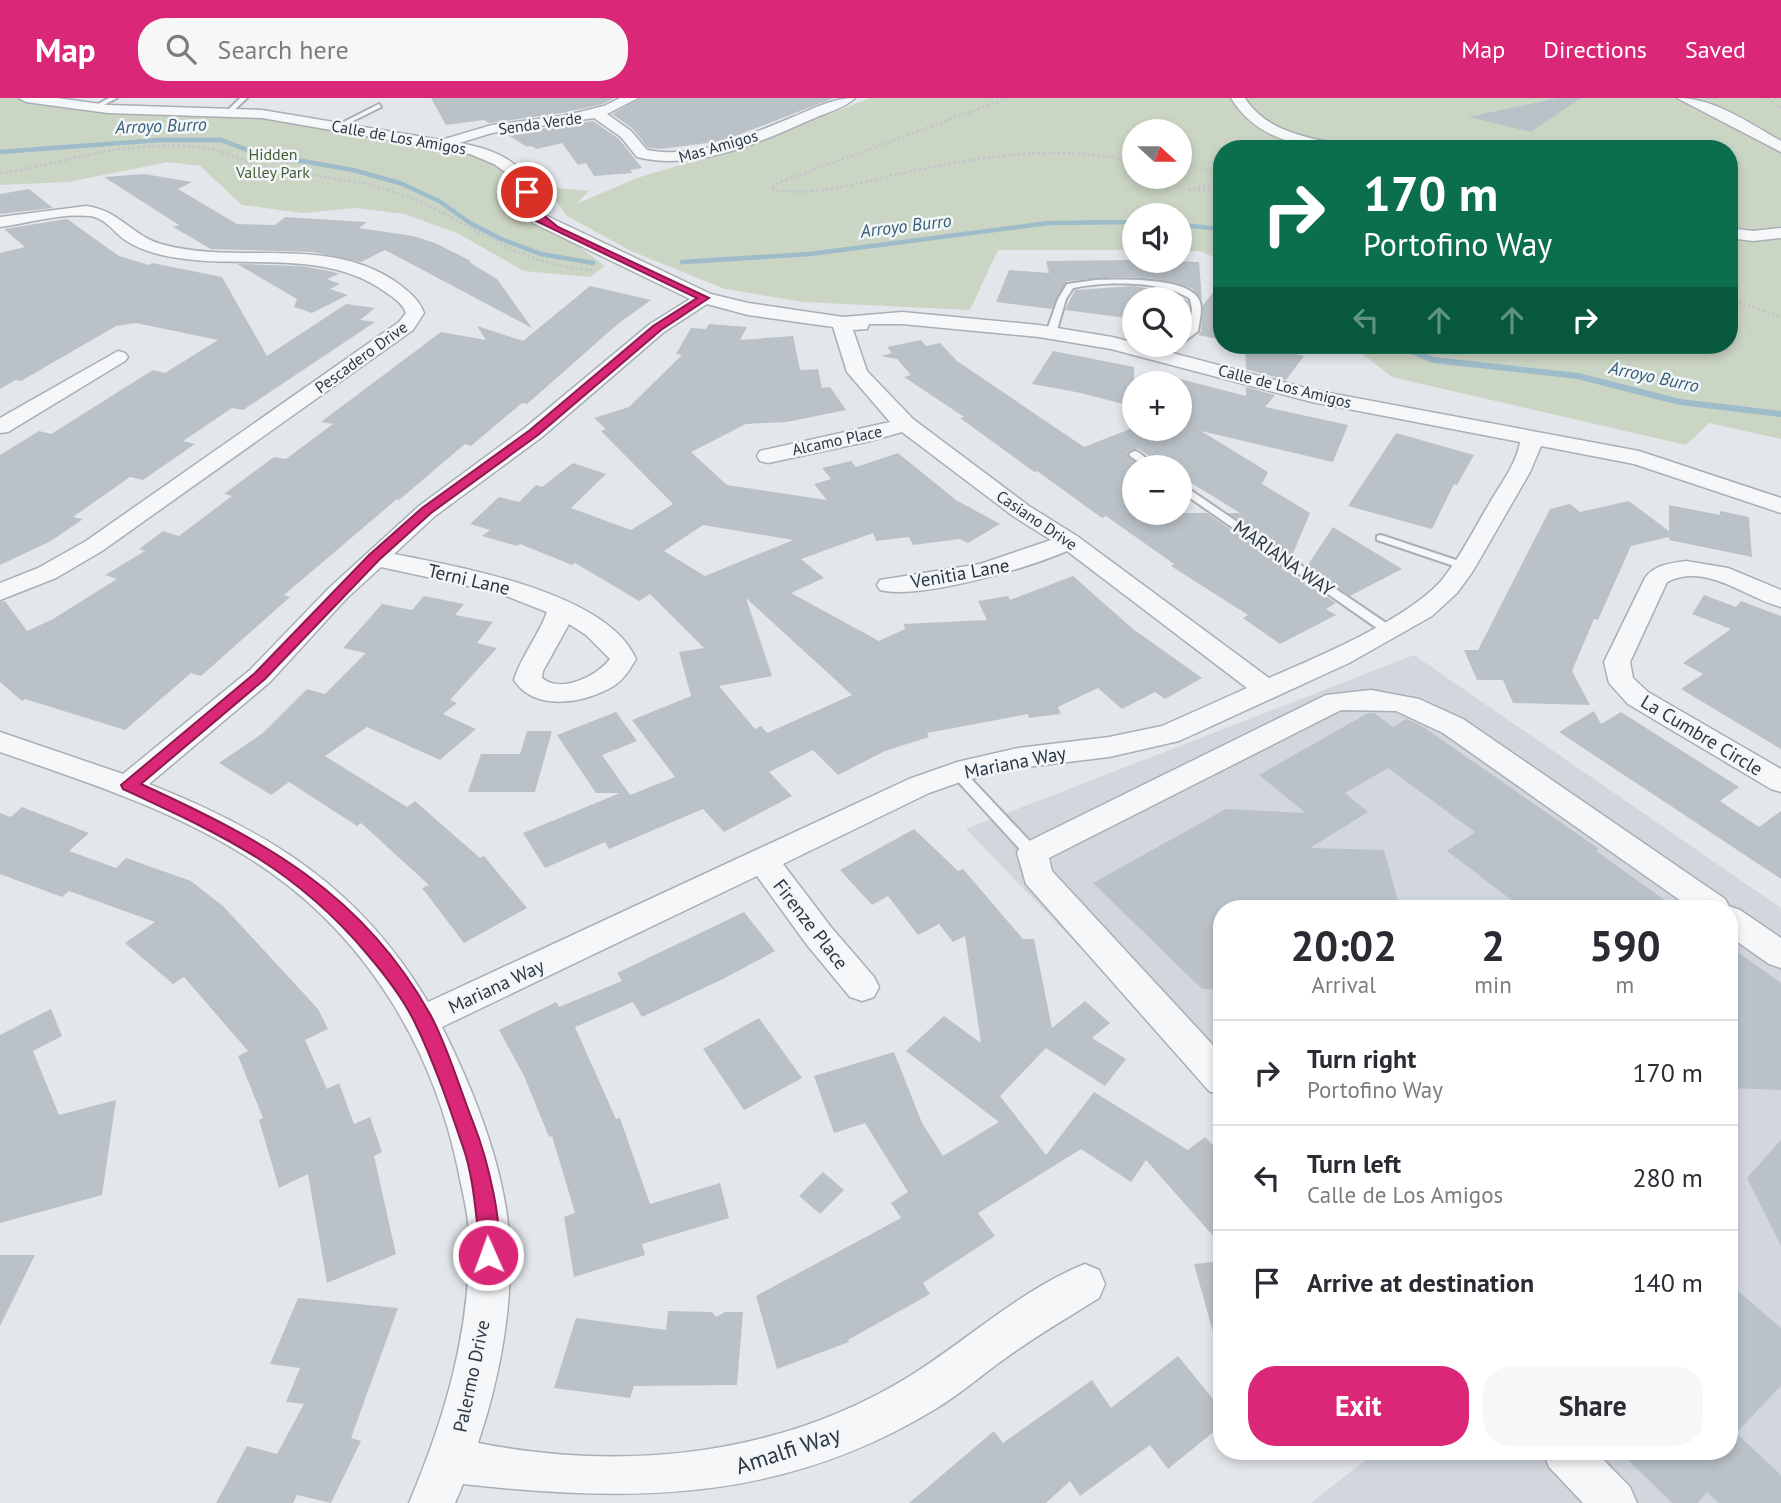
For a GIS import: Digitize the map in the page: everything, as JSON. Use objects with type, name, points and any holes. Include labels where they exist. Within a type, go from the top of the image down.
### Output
[{"type":"street","name":"Calle de Los Amigos","points":[[26,98],[94,108],[229,112],[446,143],[491,155],[510,166],[527,192],[531,210],[539,219],[704,298],[748,309],[841,323],[909,327],[922,323],[1051,333],[1122,344]]},
{"type":"street","name":"Senda Verde","points":[[446,143],[476,132],[598,114],[631,98]]},
{"type":"street","name":"Mas Amigos","points":[[598,114],[626,134],[642,154],[671,159],[692,156],[764,133],[848,98]]},
{"type":"street","points":[[1238,98],[1242,107],[1253,117],[1270,127],[1305,140]]},
{"type":"street","points":[[1684,98],[1729,118],[1781,147]]},
{"type":"street","name":"Pescadero Drive","points":[[0,222],[103,209],[133,237],[181,253],[306,260],[358,271],[395,289],[413,305],[415,313],[406,326],[94,545],[47,573],[0,592]]},
{"type":"street","points":[[1738,234],[1753,236],[1781,233]]},
{"type":"street","points":[[129,785],[260,676],[374,558],[427,511],[534,432],[657,328],[704,298]]},
{"type":"street","name":"Casiano Drive","points":[[841,323],[856,372],[884,405],[905,424],[1021,511],[1069,541],[1267,690]]},
{"type":"street","name":"Calle de Los Amigos","points":[[1192,354],[1312,396],[1504,435],[1531,436],[1639,458],[1781,506]]},
{"type":"street","points":[[0,427],[117,357]]},
{"type":"street","name":"Alcamo Place","points":[[768,456],[870,435],[905,424]]},
{"type":"street","name":"Mariana Way","points":[[423,1020],[919,786],[957,772],[1018,758],[1109,747],[1158,737],[1340,657],[1423,610],[1448,588],[1464,566],[1519,472],[1530,447],[1531,436]]},
{"type":"street","name":"Venitia Lane","points":[[889,585],[998,569],[1025,561],[1069,541]]},
{"type":"street","name":"Terni Lane","points":[[374,558],[489,581],[561,608]]},
{"type":"street","name":"La Cumbre Circle","points":[[1781,599],[1711,572],[1684,568],[1663,573],[1657,578],[1617,662],[1616,670],[1626,688],[1637,698],[1781,782]]},
{"type":"street","points":[[1213,1070],[1037,876],[1032,853],[1336,701],[1372,698],[1410,703],[1453,726],[1703,900]]},
{"type":"street","name":"Palermo Drive","points":[[0,742],[129,785],[217,825],[270,856],[317,889],[354,926],[396,974],[423,1020],[474,1150],[489,1233],[485,1318],[471,1388],[453,1460],[432,1503]]},
{"type":"street","name":"Firenze Place","points":[[763,860],[819,936],[862,987]]},
{"type":"street","points":[[1738,925],[1781,955]]},
{"type":"street","name":"Amalfi Way","points":[[453,1460],[506,1473],[589,1483],[674,1480],[759,1463],[840,1436],[915,1397],[998,1338],[1085,1284]]},
{"type":"street","points":[[1573,1460],[1614,1503]]},
{"type":"lane","points":[[94,108],[114,98]]},
{"type":"lane","points":[[229,112],[244,98]]},
{"type":"lane","points":[[339,126],[379,106]]},
{"type":"lane","points":[[1051,333],[1062,299],[1070,286],[1092,282],[1172,287]]},
{"type":"lane","points":[[1192,295],[1197,306],[1192,332]]},
{"type":"lane","name":"MARIANA WAY","points":[[1192,494],[1388,629]]},
{"type":"lane","points":[[1381,538],[1464,566]]},
{"type":"lane","points":[[957,772],[1032,853]]},
{"type":"path","points":[[1008,98],[787,179],[772,185],[771,189],[780,191],[823,187],[972,161],[1051,152],[1081,152],[1122,160]]},
{"type":"path","points":[[1767,98],[1781,108]]},
{"type":"path","points":[[0,173],[28,171],[127,148],[205,148],[257,166],[342,179],[396,192],[427,205],[500,247],[542,262],[586,271],[638,268]]},
{"type":"path","points":[[1192,167],[1213,171]]},
{"type":"path","points":[[1188,190],[1213,185]]},
{"type":"path","points":[[1179,189],[1213,190]]},
{"type":"path","points":[[1738,302],[1781,317]]},
{"type":"shaded area","points":[[1414,655],[1781,908],[1781,1503],[1311,1503],[1366,1460],[1738,1460],[1738,900],[1213,900],[1213,1085],[966,829]]},
{"type":"green space","name":"Hidden Valley Park","points":[[0,98],[26,98],[79,106],[233,112],[491,155],[527,192],[555,229],[605,266],[590,277],[524,271],[459,234],[405,214],[355,208],[303,213],[242,205],[200,166],[168,162],[68,182],[0,185]]},
{"type":"green space","points":[[870,98],[1781,98],[1781,439],[1709,423],[1686,445],[1392,377],[1363,354],[1738,354],[1738,140],[1213,140],[1213,257],[1192,251],[1192,203],[1122,203],[1122,250],[998,250],[970,310],[803,302],[725,289],[631,251],[567,216],[544,184],[589,191],[576,204],[637,178],[760,141]]},
{"type":"building","points":[[431,98],[614,98],[603,104],[563,113],[489,123],[484,120],[446,125]]},
{"type":"building","points":[[640,98],[834,98],[723,141],[660,149],[648,148],[633,129],[612,114]]},
{"type":"building","points":[[1558,98],[1581,98],[1531,132],[1468,117]]},
{"type":"building","points":[[593,121],[619,139],[642,168],[630,170],[633,173],[594,176],[586,163],[578,165],[562,143],[537,149],[527,147],[506,134]]},
{"type":"building","points":[[144,174],[192,182],[178,189],[237,224],[275,225],[285,217],[367,222],[359,228],[413,236],[435,243],[471,261],[469,262],[497,279],[532,328],[385,250],[361,262],[312,252],[211,249],[173,227],[179,225],[104,177]]},
{"type":"building","points":[[29,189],[53,208],[0,214],[0,194]]},
{"type":"building","points":[[67,219],[119,256],[149,265],[152,263],[222,277],[267,356],[346,304],[375,308],[360,320],[375,322],[243,410],[232,408],[183,441],[195,444],[143,480],[130,477],[73,517],[83,519],[51,541],[0,565],[0,455],[39,431],[51,434],[153,370],[165,373],[218,340],[136,323],[116,326],[21,381],[16,380],[0,389],[0,253],[25,247],[4,229]]},
{"type":"building","points":[[1122,260],[1122,273],[1192,273],[1192,262],[1199,262],[1202,300],[1192,287],[1151,278],[1120,277],[1067,281],[1052,309],[996,302],[1009,270],[1049,273],[1046,261]]},
{"type":"building","points":[[237,264],[301,266],[330,271],[339,274],[327,279],[340,284],[330,289],[348,295],[312,313],[294,307],[297,299]]},
{"type":"building","points":[[590,286],[651,300],[619,323],[527,404],[522,403],[471,446],[465,444],[397,499],[284,595],[290,597],[201,676],[191,673],[125,730],[25,699],[22,701],[0,682],[0,602],[5,601],[27,631],[53,619],[117,579],[105,575],[145,551],[139,549],[163,531],[179,536],[232,496],[224,494],[274,457],[286,459],[333,424],[321,422],[441,332],[486,340],[477,326],[523,341]]},
{"type":"building","points":[[1133,286],[1139,287],[1122,287],[1122,317],[1065,310],[1075,290]]},
{"type":"building","points":[[1213,292],[1213,338],[1198,335],[1201,331],[1203,305]]},
{"type":"building","points":[[709,324],[747,327],[740,340],[793,336],[800,370],[818,369],[822,388],[830,387],[846,410],[787,422],[746,424],[691,452],[727,485],[827,500],[814,484],[831,479],[822,468],[851,461],[856,467],[898,453],[956,500],[1000,524],[968,543],[960,539],[913,545],[909,537],[876,541],[873,533],[801,559],[824,578],[791,593],[879,641],[905,629],[904,624],[987,620],[978,601],[1008,596],[1010,600],[1073,576],[1133,629],[1202,678],[1165,699],[1155,692],[1122,709],[1098,688],[1058,707],[1061,714],[1029,718],[1028,714],[927,733],[929,737],[885,751],[838,775],[813,750],[769,772],[792,796],[724,832],[703,809],[609,849],[605,842],[545,868],[523,833],[620,793],[596,793],[557,735],[616,712],[637,741],[602,755],[630,795],[675,777],[632,720],[691,696],[679,652],[704,648],[650,594],[639,601],[575,563],[572,565],[520,544],[517,546],[482,536],[490,530],[470,524],[499,497],[519,502],[536,485],[542,487],[573,463],[606,474],[571,508],[631,530],[673,504],[601,431],[606,429],[594,418],[629,407],[682,355],[676,354],[691,328],[706,329]],"holes":[[[703,525],[793,540],[705,576],[664,551]],[[746,598],[852,695],[767,733],[761,726],[755,729],[719,686],[772,676]]]},
{"type":"building","points":[[921,340],[926,346],[940,343],[957,361],[1084,447],[1122,432],[1122,441],[1192,441],[1192,382],[1246,396],[1246,387],[1275,395],[1265,407],[1348,425],[1333,462],[1201,431],[1268,472],[1262,484],[1310,513],[1292,556],[1228,513],[1240,513],[1192,483],[1192,455],[1148,455],[1139,449],[1133,449],[1126,453],[1127,455],[1122,455],[1122,525],[1192,525],[1192,513],[1207,513],[1286,568],[1285,570],[1336,603],[1326,609],[1336,615],[1280,644],[1243,618],[1248,615],[1171,566],[1174,564],[1106,516],[1102,518],[1037,471],[1034,472],[960,418],[964,417],[904,377],[911,375],[897,359],[881,356],[892,353],[887,347]]},
{"type":"building","points":[[1053,351],[1134,367],[1134,371],[1122,371],[1122,404],[1032,384]]},
{"type":"building","points":[[1245,354],[1304,356],[1286,380],[1246,369]]},
{"type":"building","points":[[1396,433],[1474,455],[1457,485],[1454,484],[1432,529],[1348,506]]},
{"type":"building","points":[[1629,501],[1669,531],[1669,505],[1720,515],[1720,511],[1749,517],[1752,557],[1669,540],[1669,537],[1631,546],[1598,620],[1594,619],[1572,671],[1590,705],[1513,703],[1503,680],[1477,680],[1464,650],[1478,650],[1550,509],[1570,504],[1580,512]]},
{"type":"building","points":[[1333,527],[1402,569],[1350,596],[1307,566]]},
{"type":"building","points":[[1704,595],[1736,607],[1741,601],[1781,616],[1781,749],[1681,689],[1703,674],[1683,663],[1731,629],[1692,614]]},
{"type":"building","points":[[424,596],[464,604],[455,615],[493,622],[477,643],[497,648],[450,700],[457,703],[443,714],[476,729],[440,760],[367,727],[325,756],[407,807],[415,801],[480,858],[484,856],[527,908],[464,943],[422,888],[429,885],[361,823],[357,826],[289,782],[271,795],[219,763],[263,733],[307,689],[325,694],[366,653],[343,648],[382,604],[412,610]]},
{"type":"building","points":[[1594,711],[1601,724],[1621,712],[1739,787],[1720,801],[1759,827],[1781,811],[1781,879],[1559,732]]},
{"type":"building","points":[[1368,713],[1374,713],[1393,727],[1406,719],[1422,726],[1599,849],[1596,851],[1665,900],[1511,900],[1447,851],[1475,832],[1388,768],[1345,793],[1368,812],[1310,848],[1384,850],[1398,900],[1213,900],[1213,990],[1202,989],[1093,883],[1226,809],[1306,813],[1259,775]]},
{"type":"building","points":[[527,731],[552,731],[535,792],[468,792],[481,754],[520,754]]},
{"type":"building","points":[[22,807],[89,833],[69,851],[116,868],[126,858],[191,881],[224,907],[318,1009],[328,1029],[305,1040],[327,1089],[339,1083],[354,1124],[370,1117],[382,1152],[374,1156],[396,1254],[327,1283],[308,1174],[279,1188],[259,1120],[263,1118],[238,1056],[248,1051],[184,977],[173,984],[125,943],[155,922],[69,891],[62,897],[0,874],[0,813],[11,817]]},
{"type":"building","points":[[914,829],[958,871],[963,869],[1023,939],[1034,939],[1052,1028],[1085,1001],[1110,1023],[1092,1038],[1126,1059],[1105,1086],[1046,1048],[1000,1096],[1046,1155],[1094,1092],[1188,1150],[1205,1137],[1213,1145],[1213,1236],[1146,1160],[1131,1182],[1081,1149],[978,1213],[995,1236],[923,1283],[930,1294],[848,1340],[849,1342],[777,1369],[756,1296],[901,1218],[891,1203],[908,1192],[865,1123],[834,1133],[814,1076],[894,1052],[922,1123],[943,1156],[999,1122],[906,1051],[944,1016],[981,1043],[965,936],[953,942],[939,924],[918,935],[888,896],[872,905],[840,870]]},
{"type":"building","points":[[744,912],[775,951],[642,1017],[633,1002],[575,1027],[616,1119],[620,1118],[650,1204],[720,1183],[729,1218],[642,1244],[645,1255],[574,1277],[564,1217],[575,1213],[552,1136],[549,1137],[524,1076],[499,1030],[556,1002],[559,1007],[622,981],[617,973]]},
{"type":"building","points":[[1738,952],[1781,983],[1781,1090],[1738,1088]]},
{"type":"building","points":[[51,1009],[62,1036],[33,1051],[59,1115],[116,1100],[102,1195],[0,1223],[0,1035]]},
{"type":"building","points":[[759,1018],[802,1078],[744,1110],[703,1049]]},
{"type":"building","points":[[1781,1140],[1781,1246],[1747,1178]]},
{"type":"building","points":[[823,1172],[844,1190],[820,1214],[799,1196]]},
{"type":"building","points":[[0,1255],[35,1255],[0,1326]]},
{"type":"building","points":[[1213,1262],[1213,1332],[1194,1264]]},
{"type":"building","points":[[1738,1291],[1781,1328],[1781,1386],[1738,1431]]},
{"type":"building","points":[[298,1298],[398,1308],[351,1438],[361,1441],[331,1503],[297,1495],[293,1503],[216,1503],[247,1446],[277,1454],[304,1404],[286,1402],[300,1368],[270,1364]]},
{"type":"building","points":[[668,1311],[712,1312],[716,1317],[725,1312],[743,1312],[737,1385],[634,1386],[630,1398],[554,1388],[576,1318],[666,1330]]},
{"type":"building","points":[[1178,1356],[1213,1399],[1213,1432],[1168,1469],[1150,1445],[1080,1496],[1070,1481],[1046,1503],[909,1503],[994,1431],[1003,1443],[1092,1380],[1111,1408]]},
{"type":"building","points":[[1738,1435],[1781,1475],[1781,1503],[1719,1503],[1707,1492],[1698,1503],[1672,1503],[1628,1460],[1738,1460]]},
{"type":"waterway","name":"Arroyo Burro","points":[[0,152],[160,140],[221,140],[274,160],[302,161],[353,170],[400,183],[439,201],[470,223],[501,239],[541,254],[593,263]]},
{"type":"waterway","name":"Arroyo Burro","points":[[682,262],[810,254],[1048,223],[1122,222]]},
{"type":"waterway","name":"Arroyo Burro","points":[[1192,226],[1213,228]]},
{"type":"waterway","name":"Arroyo Burro","points":[[1419,354],[1433,360],[1578,376],[1680,402],[1781,414]]},
{"type":"route","points":[[488,1255],[489,1233],[474,1150],[423,1020],[396,974],[317,889],[270,856],[217,825],[129,785],[260,676],[338,593],[427,511],[534,432],[657,328],[704,298],[555,229],[531,210],[527,192]]}]
